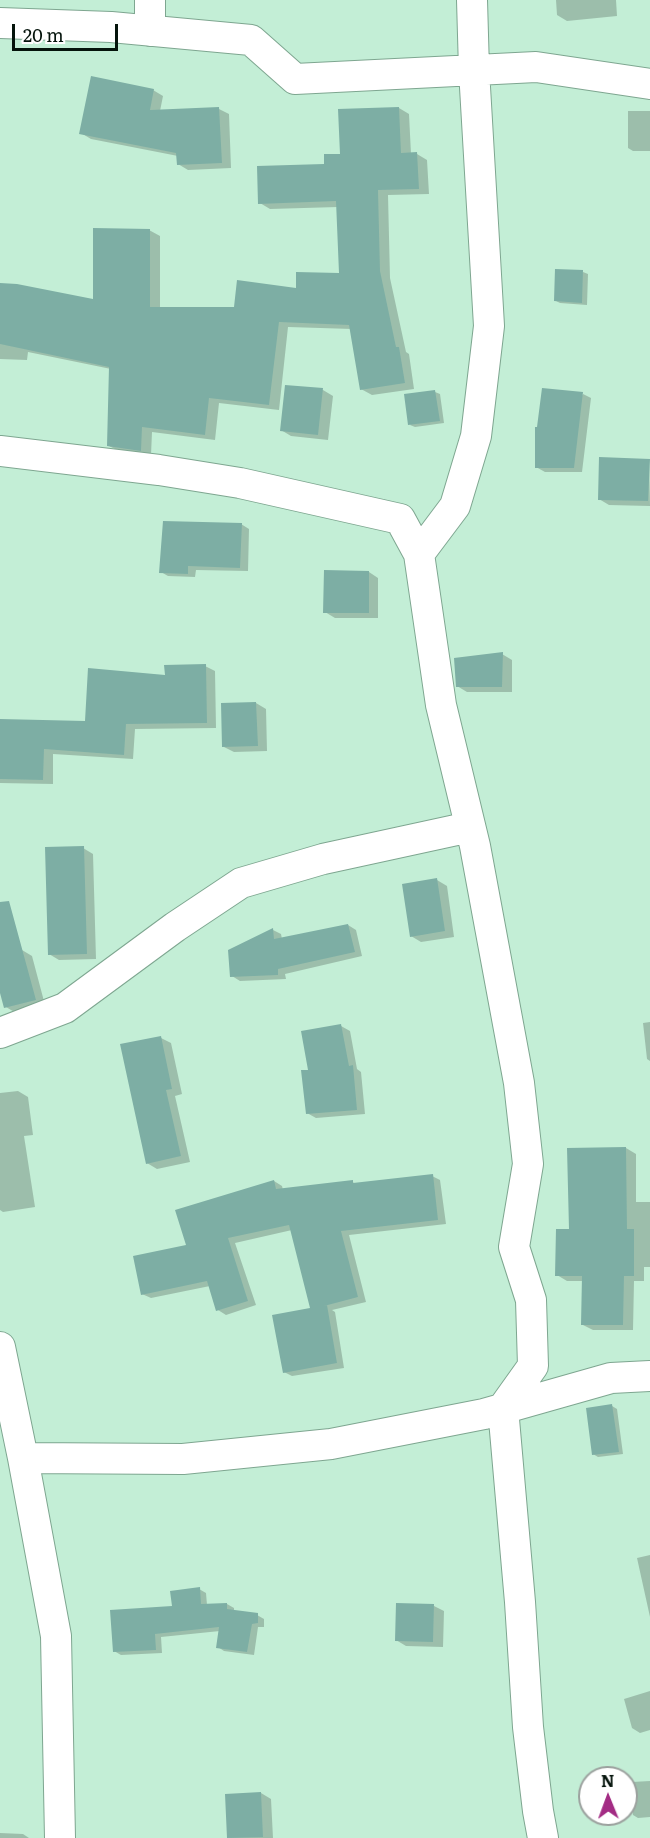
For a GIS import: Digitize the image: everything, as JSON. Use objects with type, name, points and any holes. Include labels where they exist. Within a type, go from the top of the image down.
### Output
[{"type":"street","points":[[150,0],[150,31]]},
{"type":"street","points":[[419,554],[455,506],[476,436],[489,326],[472,0]]},
{"type":"street","points":[[0,22],[111,27],[251,40],[295,78],[536,67],[650,84]]},
{"type":"street","points":[[0,451],[159,470],[240,483],[400,519],[419,554],[441,705],[475,846],[519,1083],[528,1164],[514,1247],[531,1300],[533,1366],[503,1408],[528,1727],[543,1838]]},
{"type":"street","points":[[0,1034],[65,1008],[175,927],[241,884],[323,859],[470,827]]},
{"type":"street","points":[[0,1347],[56,1636],[60,1838]]},
{"type":"street","points":[[23,1458],[183,1459],[331,1444],[484,1414],[611,1378],[650,1376]]},
{"type":"building","points":[[91,76],[154,89],[150,110],[219,107],[222,163],[177,165],[176,153],[79,134]]},
{"type":"building","points":[[399,107],[401,153],[417,152],[419,189],[378,190],[380,271],[396,347],[399,347],[405,383],[360,390],[349,325],[279,322],[269,405],[209,398],[205,435],[142,427],[141,451],[107,446],[109,367],[0,344],[0,283],[17,284],[93,299],[93,228],[150,229],[150,307],[234,307],[237,280],[296,288],[296,272],[339,273],[336,201],[258,204],[257,166],[324,164],[324,154],[340,154],[338,109]]},
{"type":"building","points":[[555,269],[583,270],[582,303],[554,301]]},
{"type":"building","points":[[285,385],[323,388],[318,435],[280,431]]},
{"type":"building","points":[[542,388],[583,392],[574,468],[535,468],[535,427],[537,427]]},
{"type":"building","points":[[435,390],[440,421],[408,425],[404,394]]},
{"type":"building","points":[[599,457],[650,459],[648,501],[598,500]]},
{"type":"building","points":[[163,521],[242,523],[240,568],[188,566],[188,574],[159,573]]},
{"type":"building","points":[[324,570],[369,571],[369,613],[323,613]]},
{"type":"building","points":[[503,652],[502,687],[456,687],[454,658]]},
{"type":"building","points":[[206,664],[207,723],[126,724],[124,755],[44,749],[43,780],[0,779],[0,719],[85,721],[88,668],[165,675],[164,665]]},
{"type":"building","points":[[256,702],[258,746],[222,747],[221,703]]},
{"type":"building","points":[[84,846],[87,954],[48,955],[45,847]]},
{"type":"building","points":[[437,878],[445,931],[410,937],[402,884]]},
{"type":"building","points":[[9,901],[36,1000],[4,1008],[0,993],[0,902]]},
{"type":"building","points":[[348,924],[355,952],[278,969],[278,975],[230,977],[228,950],[273,928],[274,939]]},
{"type":"building","points":[[341,1024],[349,1066],[353,1065],[357,1110],[306,1114],[301,1070],[308,1070],[301,1031]]},
{"type":"building","points":[[161,1036],[172,1089],[166,1090],[181,1156],[146,1164],[120,1044]]},
{"type":"building","points":[[626,1147],[627,1229],[634,1229],[634,1276],[624,1276],[623,1325],[581,1325],[582,1276],[555,1276],[556,1229],[569,1229],[567,1148]]},
{"type":"building","points":[[433,1174],[438,1220],[341,1231],[358,1297],[327,1305],[337,1363],[283,1373],[272,1315],[310,1308],[289,1225],[228,1238],[248,1301],[216,1311],[207,1281],[141,1295],[133,1256],[186,1245],[175,1210],[274,1180],[276,1189]]},
{"type":"building","points":[[612,1404],[619,1452],[592,1455],[586,1408]]},
{"type":"building","points":[[200,1587],[201,1604],[227,1603],[227,1609],[258,1613],[258,1623],[252,1624],[247,1652],[216,1648],[219,1627],[155,1634],[156,1650],[113,1652],[110,1610],[172,1606],[170,1591]]},
{"type":"building","points":[[396,1603],[434,1604],[433,1642],[395,1641]]},
{"type":"building","points":[[261,1792],[263,1837],[227,1838],[225,1794]]}]
